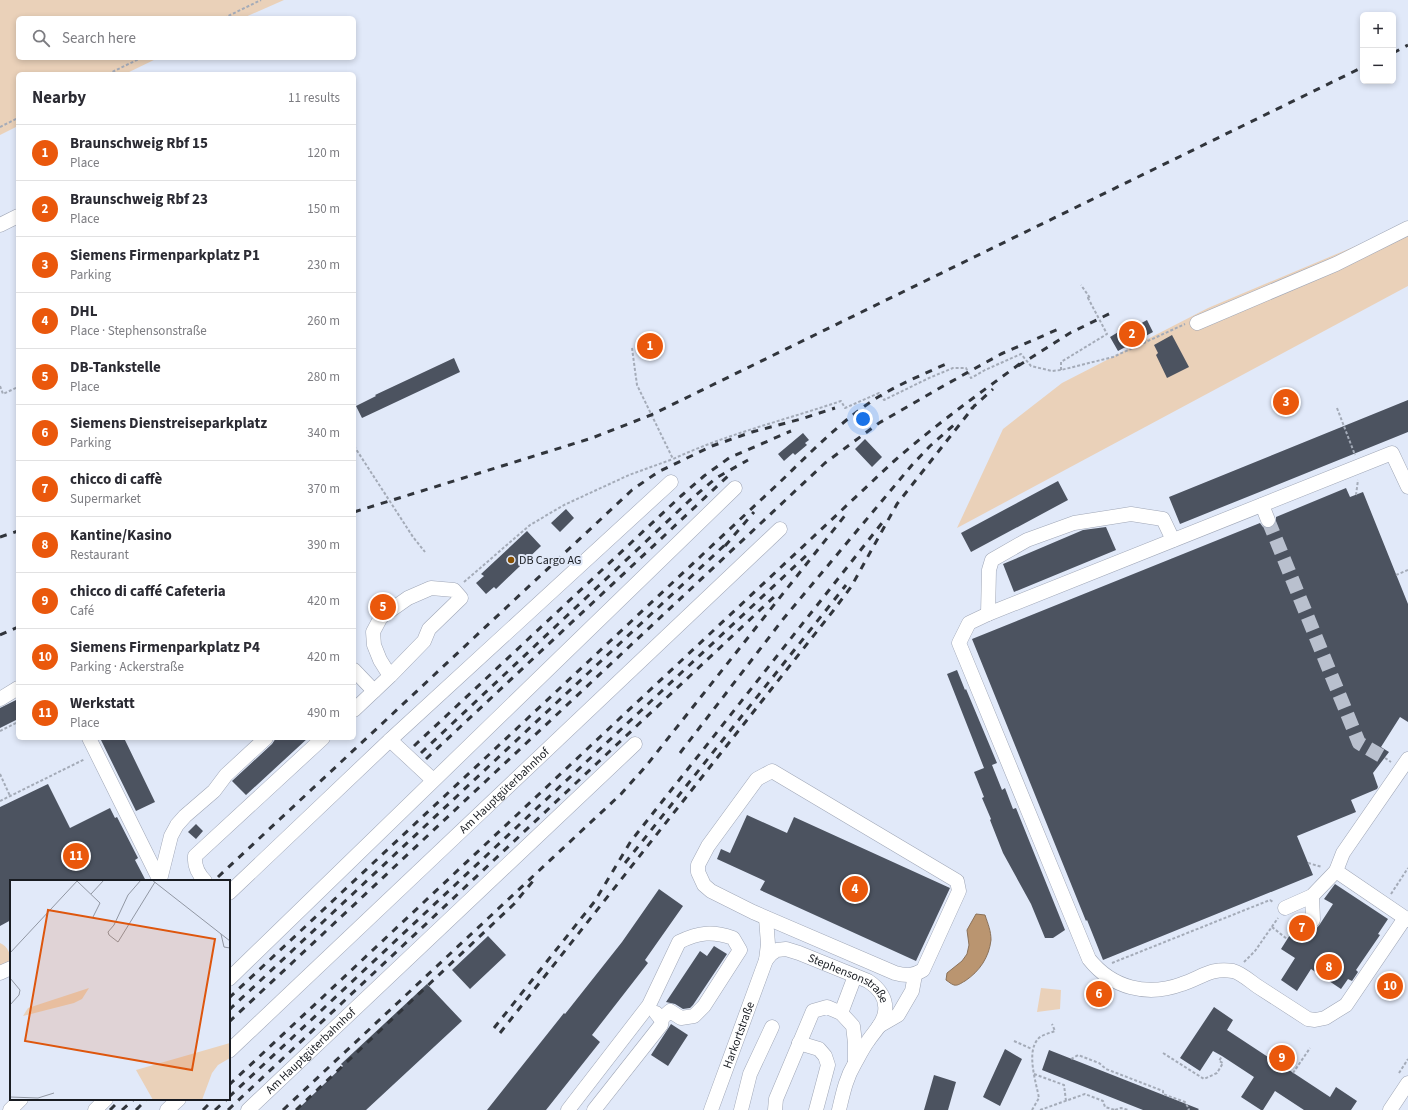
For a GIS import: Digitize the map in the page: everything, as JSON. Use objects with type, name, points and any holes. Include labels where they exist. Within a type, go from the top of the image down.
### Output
[{"type":"street","points":[[0,224],[16,217]]},
{"type":"street","points":[[1196,323],[1336,264],[1408,228]]},
{"type":"street","points":[[1336,870],[1407,919],[1346,1004],[1325,1018],[1315,1020],[1308,1018],[1235,972],[1218,970],[1203,974],[1182,984],[1158,990],[1134,988],[1113,980],[1097,968],[1089,959],[959,643],[968,623],[988,614],[1392,453],[1408,487]]},
{"type":"street","points":[[230,892],[390,740],[671,482]]},
{"type":"street","points":[[230,978],[735,488]]},
{"type":"street","points":[[1262,505],[1268,520]]},
{"type":"street","points":[[988,614],[988,570],[992,560],[1027,540],[1074,523],[1131,514],[1163,519],[1173,540]]},
{"type":"street","name":"Am Hauptgüterbahnhof","points":[[230,1051],[780,529]]},
{"type":"street","points":[[356,708],[390,676],[424,641],[429,629],[461,598],[454,590],[431,588],[408,598],[381,617],[373,632],[374,646],[380,660],[390,676]]},
{"type":"street","points":[[356,672],[374,691]]},
{"type":"street","points":[[0,699],[16,689]]},
{"type":"street","points":[[90,740],[160,880]]},
{"type":"street","points":[[160,880],[171,836],[177,825],[185,816],[214,791],[226,775],[264,740]]},
{"type":"street","points":[[204,880],[200,876],[194,864],[195,856],[321,740]]},
{"type":"street","points":[[390,740],[433,780]]},
{"type":"street","name":"Am Hauptgüterbahnhof","points":[[248,1110],[635,744]]},
{"type":"street","points":[[1286,908],[1312,896],[1336,870],[1343,853],[1408,759]]},
{"type":"street","points":[[772,771],[957,881],[959,891],[923,970],[906,976],[895,973],[766,918],[711,891],[704,885],[698,872],[698,865],[708,846],[756,779],[772,771]]},
{"type":"street","points":[[1312,896],[1313,920]]},
{"type":"street","name":"Harkortstraße","points":[[711,1110],[766,960],[768,944],[766,918]]},
{"type":"street","points":[[568,1110],[649,1005],[680,942],[690,936],[704,933],[720,933],[733,938],[740,950],[704,1006],[694,1016],[682,1018],[670,1011],[661,1018]]},
{"type":"street","name":"Stephensonstraße","points":[[766,960],[777,950],[786,949],[855,976],[875,986],[880,991],[884,1000],[885,1013],[879,1026],[854,1063],[846,1080],[839,1110]]},
{"type":"street","points":[[0,973],[10,968]]},
{"type":"street","points":[[879,1026],[898,1015],[912,991],[915,974]]},
{"type":"street","points":[[841,1013],[855,976]]},
{"type":"street","points":[[594,1110],[661,1025],[661,1018],[649,1005]]},
{"type":"street","points":[[775,1110],[776,1099],[813,1011],[827,1007],[841,1013],[853,1026],[855,1043],[854,1063]]},
{"type":"street","points":[[741,1110],[750,1074],[772,1027]]},
{"type":"street","points":[[799,1043],[819,1050],[825,1056],[828,1064],[816,1110]]},
{"type":"street","points":[[1395,1108],[1408,1083]]},
{"type":"street","points":[[10,1110],[20,1100]]},
{"type":"street","points":[[95,1110],[105,1100]]},
{"type":"street","points":[[167,1110],[178,1100]]},
{"type":"path","points":[[228,16],[261,0]]},
{"type":"path","points":[[112,72],[137,60]]},
{"type":"path","points":[[0,127],[16,119]]},
{"type":"path","points":[[1061,370],[1061,362],[1107,334],[1088,298],[1090,298],[1081,285]]},
{"type":"path","points":[[454,590],[530,525],[564,505],[698,447],[841,401],[845,408],[879,393],[884,400],[953,368],[966,368],[971,378],[1021,354],[1031,366],[1052,371],[1061,370],[1114,357],[1186,324],[1196,323]]},
{"type":"path","points":[[632,348],[637,384],[673,459]]},
{"type":"path","points":[[0,386],[3,394],[16,388]]},
{"type":"path","points":[[1337,408],[1359,466],[1356,495]]},
{"type":"path","points":[[356,449],[413,537],[425,552]]},
{"type":"path","points":[[1396,575],[1408,570]]},
{"type":"path","points":[[0,731],[16,723]]},
{"type":"path","points":[[0,801],[87,758],[85,754]]},
{"type":"path","points":[[0,774],[10,796]]},
{"type":"path","points":[[1385,903],[1408,868]]},
{"type":"path","points":[[1097,968],[1270,900],[1286,908],[1255,951],[1235,972]]},
{"type":"path","points":[[1272,927],[1287,939]]},
{"type":"path","points":[[1032,1110],[1039,1098],[1034,1074],[1032,1049],[1038,1038],[1055,1031],[1052,1024]]},
{"type":"path","points":[[1014,1041],[1032,1049]]},
{"type":"path","points":[[1293,1073],[1310,1048]]},
{"type":"path","points":[[1163,1053],[1204,1079],[1217,1073],[1223,1064],[1219,1061],[1222,1056]]},
{"type":"path","points":[[1071,1059],[1078,1055],[1099,1063],[1106,1069],[1163,1091],[1162,1094],[1185,1102],[1189,1109],[1188,1110]]},
{"type":"path","points":[[1034,1074],[1064,1085],[1066,1101]]},
{"type":"path","points":[[1129,1082],[1130,1078]]},
{"type":"path","points":[[1040,1110],[1085,1094],[1103,1101],[1105,1106],[1115,1110],[1121,1108],[1128,1110]]},
{"type":"shaded area","points":[[0,0],[284,0],[248,16],[16,16],[16,60],[154,60],[129,72],[16,72],[16,127],[0,135]]},
{"type":"shaded area","points":[[1408,224],[1408,286],[957,528],[1003,429],[1062,383],[1208,308]]},
{"type":"shaded area","points":[[976,914],[985,915],[988,924],[991,940],[986,958],[975,973],[965,981],[958,985],[951,984],[946,980],[947,973],[962,961],[967,954],[969,945],[967,930]]},
{"type":"shaded area","points":[[0,943],[5,946],[8,951],[10,963],[0,968]]},
{"type":"shaded area","points":[[1041,988],[1061,990],[1060,1009],[1037,1012]]},
{"type":"building","points":[[1147,320],[1153,332],[1118,351],[1110,337],[1125,328],[1127,331]]},
{"type":"building","points":[[1172,335],[1189,367],[1167,378],[1156,355],[1158,353],[1154,345]]},
{"type":"building","points":[[454,358],[460,372],[362,418],[356,406],[376,396],[375,395]]},
{"type":"building","points":[[1408,400],[1408,432],[1180,524],[1169,497]]},
{"type":"building","points":[[803,433],[809,440],[805,443],[807,445],[795,455],[793,453],[784,461],[778,454]]},
{"type":"building","points":[[865,439],[882,457],[872,467],[855,449]]},
{"type":"building","points":[[1058,481],[1068,500],[971,552],[961,533]]},
{"type":"building","points":[[1346,488],[1350,497],[1363,492],[1408,604],[1408,722],[1400,717],[1381,747],[1389,752],[1373,773],[1378,787],[1377,789],[1351,800],[1356,812],[1297,836],[1313,875],[1103,960],[972,639],[1260,523],[1263,527],[1271,528],[1275,525],[1276,517]]},
{"type":"building","points":[[566,509],[574,518],[560,532],[551,523]]},
{"type":"building","points":[[1106,527],[1116,550],[1014,592],[1003,564],[1083,530]]},
{"type":"building","name":"DB Cargo AG","points":[[527,531],[541,546],[496,589],[494,587],[486,594],[476,583],[484,576],[481,574]]},
{"type":"building","points":[[957,670],[997,763],[992,765],[1002,790],[1005,788],[1013,809],[1016,808],[1065,930],[1053,938],[1045,938],[1031,904],[1003,853],[982,798],[984,797],[974,772],[984,768],[947,674]]},
{"type":"building","points":[[16,700],[16,720],[0,728],[0,708]]},
{"type":"building","points":[[101,740],[125,740],[155,802],[136,811]]},
{"type":"building","points":[[275,740],[306,740],[246,795],[232,781]]},
{"type":"building","points":[[48,784],[70,828],[110,808],[115,818],[117,817],[138,858],[135,860],[145,880],[10,880],[10,921],[0,926],[0,807]]},
{"type":"building","points":[[747,815],[787,833],[794,817],[950,888],[916,961],[760,890],[765,881],[717,859],[721,849],[730,853]]},
{"type":"building","points":[[196,824],[203,831],[196,839],[188,832]]},
{"type":"building","points":[[1335,884],[1388,919],[1378,934],[1380,935],[1356,970],[1358,972],[1352,981],[1348,979],[1341,989],[1311,969],[1297,991],[1281,980],[1295,958],[1281,949],[1300,919],[1305,922],[1309,928],[1316,929],[1333,904],[1324,899]]},
{"type":"building","points":[[659,889],[683,906],[645,960],[648,963],[592,1035],[600,1042],[546,1110],[487,1110],[622,942]]},
{"type":"building","points":[[488,936],[506,955],[470,989],[452,970]]},
{"type":"building","points":[[714,946],[727,954],[693,1005],[690,1008],[683,1009],[675,1004],[666,1002],[700,951],[707,956]]},
{"type":"building","points":[[427,984],[462,1021],[366,1110],[297,1110],[343,1066],[341,1064]]},
{"type":"building","points":[[1214,1007],[1233,1020],[1227,1030],[1268,1057],[1274,1047],[1295,1060],[1289,1070],[1330,1097],[1336,1087],[1357,1101],[1351,1110],[1304,1110],[1275,1091],[1263,1110],[1261,1110],[1241,1097],[1254,1077],[1222,1056],[1213,1051],[1200,1071],[1180,1058]]},
{"type":"building","points":[[671,1024],[688,1035],[668,1066],[651,1055]]},
{"type":"building","points":[[1005,1049],[1022,1059],[1000,1106],[983,1097]]},
{"type":"building","points":[[1049,1050],[1199,1109],[1143,1110],[1042,1070]]},
{"type":"building","points":[[934,1075],[956,1082],[948,1110],[924,1110]]},
{"type":"tunnel","points":[[1268,520],[1359,743],[1385,758]]},
{"type":"railway","points":[[1396,51],[1408,45]]},
{"type":"railway","points":[[356,511],[592,438],[651,415],[1360,68]]},
{"type":"railway","points":[[1018,366],[1070,333],[1115,311]]},
{"type":"railway","points":[[230,1021],[825,463],[879,423],[945,385],[1001,354],[1061,328]]},
{"type":"railway","points":[[230,1084],[893,462],[940,423],[1021,363]]},
{"type":"railway","points":[[230,997],[814,449],[850,417],[883,394],[946,364]]},
{"type":"railway","points":[[971,409],[993,389]]},
{"type":"railway","points":[[500,1033],[833,611],[851,587],[897,504],[975,405]]},
{"type":"railway","points":[[218,877],[632,490],[658,472],[712,446],[752,432],[835,408]]},
{"type":"railway","points":[[680,753],[784,618],[912,465],[930,446],[956,423]]},
{"type":"railway","points":[[414,746],[704,476],[729,458],[791,431]]},
{"type":"railway","points":[[421,753],[689,501],[716,478],[748,460]]},
{"type":"railway","points":[[426,759],[729,475]]},
{"type":"railway","points":[[725,546],[754,512]]},
{"type":"railway","points":[[283,1110],[621,794],[646,766],[847,513]]},
{"type":"railway","points":[[494,1028],[595,901],[631,841],[882,523]]},
{"type":"railway","points":[[0,537],[16,532]]},
{"type":"railway","points":[[230,1009],[729,541]]},
{"type":"railway","points":[[230,1096],[810,552]]},
{"type":"railway","points":[[625,863],[846,585]]},
{"type":"railway","points":[[228,1110],[776,595]]},
{"type":"railway","points":[[0,635],[16,628]]},
{"type":"railway","points":[[296,1110],[514,904],[533,881]]},
{"type":"railway","points":[[110,1110],[120,1100]]},
{"type":"railway","points":[[122,1110],[133,1100]]},
{"type":"railway","points":[[136,1110],[146,1100]]},
{"type":"railway","points":[[203,1110],[213,1100]]},
{"type":"railway","points":[[215,1110],[226,1100]]},
{"type":"place","name":"Braunschweig Rbf 23","points":[[1132,334]]},
{"type":"place","name":"Braunschweig Rbf 15","points":[[650,346]]},
{"type":"place","name":"Siemens Firmenparkplatz P1","points":[[1286,402]]},
{"type":"place","name":"DB Cargo AG","points":[[511,560]]},
{"type":"place","name":"DB-Tankstelle","points":[[383,607]]},
{"type":"place","name":"Werkstatt","points":[[76,856]]},
{"type":"place","name":"DHL","points":[[855,889]]},
{"type":"place","name":"chicco di caffè","points":[[1302,928]]},
{"type":"place","name":"Kantine/Kasino","points":[[1329,967]]},
{"type":"place","name":"Siemens Firmenparkplatz P4","points":[[1390,986]]},
{"type":"place","name":"Siemens Dienstreiseparkplatz","points":[[1099,994]]},
{"type":"place","name":"chicco di caffé Cafeteria","points":[[1282,1058]]}]
